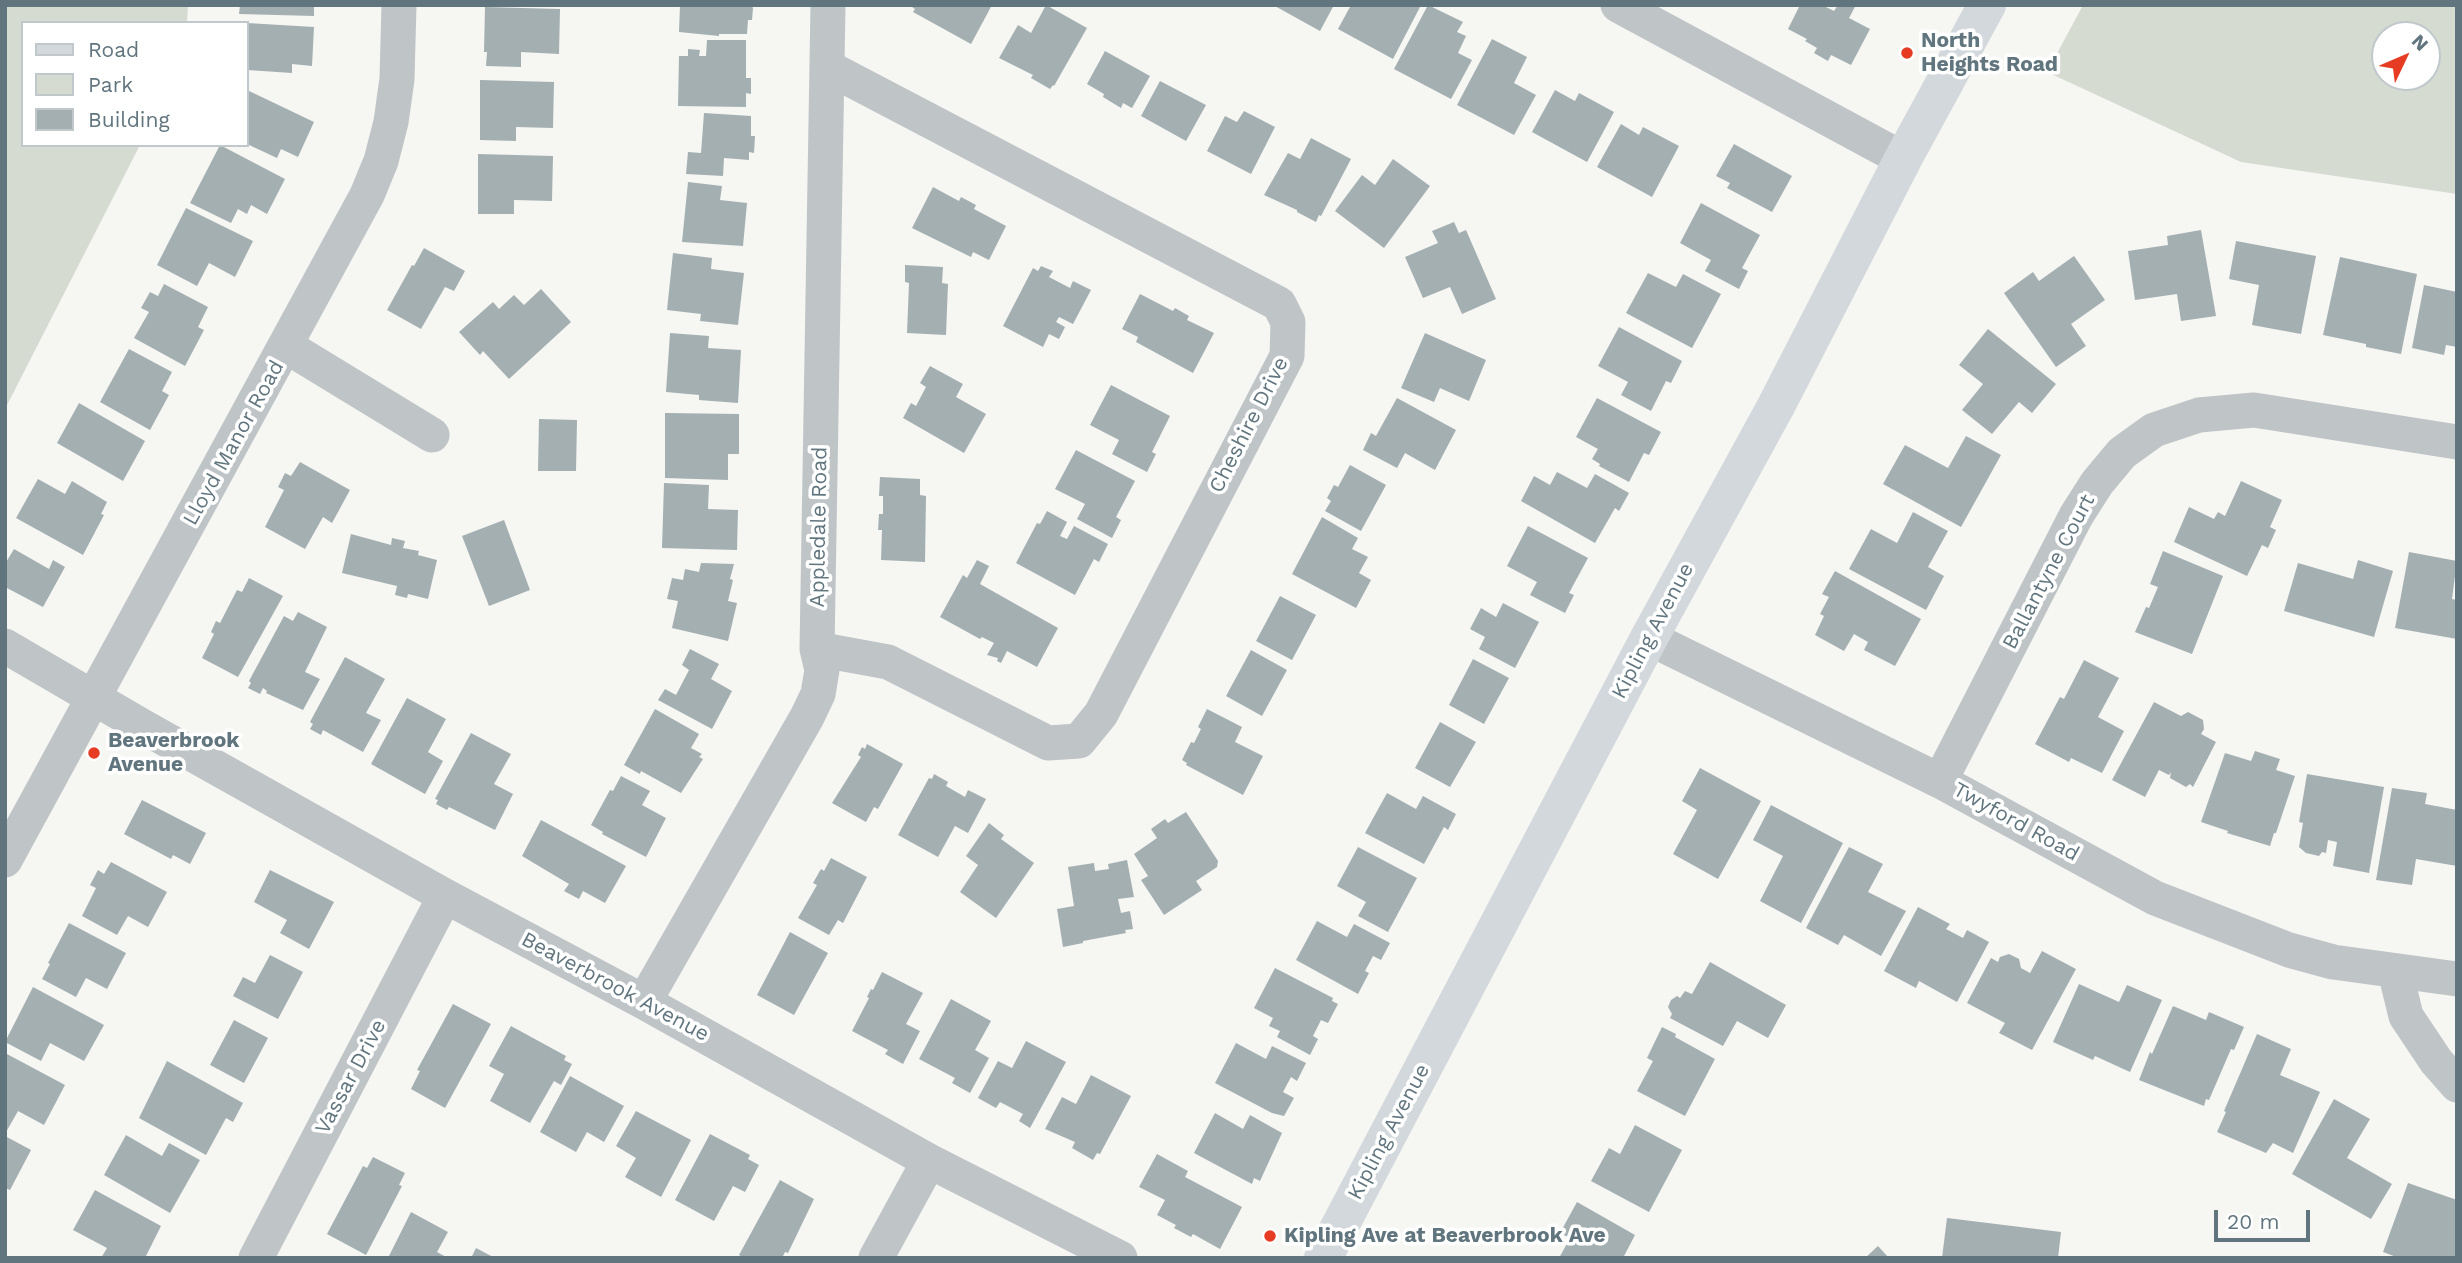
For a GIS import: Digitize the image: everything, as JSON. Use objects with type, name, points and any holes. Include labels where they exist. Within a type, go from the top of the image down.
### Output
[{"type":"main road","name":"Kipling Avenue","points":[[1322,1258],[1648,638],[1776,406],[1903,159],[1987,5]]},
{"type":"street","name":"Lloyd Manor Road","points":[[5,860],[367,195],[381,161],[391,122],[397,79],[399,5]]},
{"type":"street","name":"Appledale Road","points":[[644,1002],[807,718],[818,694],[822,670],[817,649],[828,5]]},
{"type":"street","points":[[1618,5],[1903,159]]},
{"type":"street","name":"Cheshire Drive","points":[[817,649],[888,662],[1048,743],[1079,741],[1101,714],[1287,356],[1288,322],[1279,304],[827,67]]},
{"type":"street","points":[[286,346],[432,435]]},
{"type":"street","name":"Ballantyne Court","points":[[1940,781],[2076,516],[2097,483],[2122,453],[2154,430],[2199,415],[2253,410],[2457,442]]},
{"type":"street","name":"Twyford Road","points":[[1648,638],[1940,781],[2155,898],[2289,950],[2333,962],[2457,979]]},
{"type":"street","name":"Beaverbrook Avenue","points":[[5,646],[445,897],[644,1002],[929,1161],[1120,1258]]},
{"type":"street","name":"Vassar Drive","points":[[256,1258],[445,897]]},
{"type":"street","points":[[2395,971],[2406,1016],[2436,1062],[2457,1085]]},
{"type":"street","points":[[876,1258],[929,1161]]},
{"type":"green space","points":[[5,5],[188,5],[187,21],[21,21],[21,147],[139,147],[5,409]]},
{"type":"green space","points":[[2083,5],[2457,5],[2457,194],[2241,162],[2047,72]]},
{"type":"building","points":[[240,5],[314,5],[314,16],[239,14]]},
{"type":"building","points":[[680,5],[751,5],[752,20],[748,20],[747,34],[719,36],[679,32]]},
{"type":"building","points":[[909,5],[992,5],[971,44],[913,12],[915,9]]},
{"type":"building","points":[[1046,5],[1087,28],[1050,89],[1031,78],[1033,75],[999,58],[1018,25],[1031,33]]},
{"type":"building","points":[[1273,5],[1334,5],[1320,31]]},
{"type":"building","points":[[1351,5],[1420,7],[1393,59],[1338,29]]},
{"type":"building","points":[[1428,5],[1463,22],[1457,32],[1466,36],[1458,53],[1472,60],[1451,99],[1394,69]]},
{"type":"building","points":[[1800,5],[1822,5],[1834,11],[1838,5],[1856,5],[1849,18],[1870,29],[1851,65],[1831,55],[1828,61],[1814,53],[1817,48],[1788,29]]},
{"type":"building","points":[[485,7],[560,9],[559,54],[521,52],[521,67],[486,66]]},
{"type":"building","points":[[248,23],[314,27],[312,66],[292,64],[292,73],[248,70]]},
{"type":"building","points":[[1492,39],[1527,57],[1514,83],[1536,95],[1514,135],[1457,105]]},
{"type":"building","points":[[707,40],[746,40],[746,78],[751,78],[751,94],[746,93],[746,107],[678,106],[679,56],[688,56],[688,49],[700,50],[699,56],[706,56]]},
{"type":"building","points":[[1105,51],[1150,76],[1132,108],[1123,103],[1121,108],[1087,84]]},
{"type":"building","points":[[480,80],[554,82],[553,128],[516,127],[516,141],[480,140]]},
{"type":"building","points":[[1160,81],[1206,105],[1186,141],[1141,116]]},
{"type":"building","points":[[248,90],[314,122],[298,157],[281,149],[277,158],[248,144]]},
{"type":"building","points":[[1555,90],[1575,101],[1579,93],[1614,112],[1587,162],[1532,132]]},
{"type":"building","points":[[1244,111],[1275,127],[1251,174],[1207,151],[1225,116],[1237,122]]},
{"type":"building","points":[[704,113],[751,116],[751,136],[755,136],[754,153],[749,152],[749,160],[724,158],[723,176],[686,174],[688,152],[701,153]]},
{"type":"building","points":[[1621,124],[1639,135],[1643,127],[1679,146],[1652,197],[1597,167]]},
{"type":"building","points":[[1311,138],[1351,159],[1316,222],[1264,195],[1288,153],[1300,159]]},
{"type":"building","points":[[1734,144],[1792,176],[1772,212],[1727,188],[1730,183],[1716,176]]},
{"type":"building","points":[[219,147],[224,147],[285,179],[267,214],[251,205],[247,214],[238,209],[231,223],[190,203]]},
{"type":"building","points":[[478,154],[553,156],[552,201],[514,200],[514,214],[478,214]]},
{"type":"building","points":[[1393,159],[1430,186],[1384,248],[1335,211],[1362,175],[1375,185]]},
{"type":"building","points":[[688,182],[722,186],[720,200],[747,203],[743,246],[682,242]]},
{"type":"building","points":[[933,187],[959,201],[961,197],[976,205],[974,209],[1006,226],[989,260],[973,252],[971,257],[912,228]]},
{"type":"building","points":[[1701,203],[1760,235],[1742,268],[1748,271],[1739,289],[1705,271],[1711,260],[1680,243]]},
{"type":"building","points":[[186,208],[253,241],[235,277],[209,263],[197,286],[157,265]]},
{"type":"building","points":[[1454,222],[1459,233],[1466,230],[1496,299],[1462,314],[1450,287],[1423,298],[1405,257],[1438,243],[1432,231]]},
{"type":"building","points":[[2201,230],[2216,316],[2181,321],[2177,294],[2135,300],[2128,251],[2168,245],[2167,236]]},
{"type":"building","points":[[2236,241],[2316,256],[2301,334],[2252,325],[2259,285],[2229,279]]},
{"type":"building","points":[[424,248],[465,271],[454,291],[445,287],[421,329],[387,310]]},
{"type":"building","points":[[673,253],[712,258],[711,269],[744,273],[738,325],[700,321],[701,314],[667,310]]},
{"type":"building","points":[[2074,256],[2105,300],[2071,324],[2086,346],[2056,367],[2004,293],[2033,272],[2039,281]]},
{"type":"building","points":[[2340,257],[2417,274],[2401,354],[2323,335]]},
{"type":"building","points":[[905,265],[943,267],[942,283],[948,284],[946,335],[907,333],[909,283],[905,282]]},
{"type":"building","points":[[1041,266],[1053,271],[1049,277],[1070,288],[1073,281],[1091,290],[1073,324],[1059,317],[1056,322],[1065,327],[1059,339],[1049,334],[1043,347],[1003,326],[1033,268],[1038,271]]},
{"type":"building","points":[[1648,273],[1676,287],[1683,274],[1721,294],[1692,348],[1626,313]]},
{"type":"building","points":[[164,284],[208,307],[198,327],[204,330],[185,366],[134,338],[149,312],[141,308],[150,292],[158,296]]},
{"type":"building","points":[[2424,285],[2457,292],[2457,347],[2446,345],[2444,355],[2412,348]]},
{"type":"building","points":[[541,289],[571,322],[509,379],[483,351],[480,355],[459,332],[493,302],[499,309],[514,295],[524,305]]},
{"type":"building","points":[[1140,294],[1173,311],[1175,308],[1189,316],[1187,320],[1214,333],[1193,373],[1136,342],[1138,337],[1122,329]]},
{"type":"building","points":[[1619,327],[1682,361],[1671,383],[1666,381],[1651,411],[1621,395],[1628,382],[1598,366]]},
{"type":"building","points":[[1988,329],[2056,384],[2032,413],[2019,402],[1992,434],[1962,410],[1983,384],[1959,365]]},
{"type":"building","points":[[670,333],[709,336],[708,348],[741,350],[738,403],[699,400],[699,395],[666,392]]},
{"type":"building","points":[[1425,333],[1486,360],[1469,401],[1440,388],[1434,402],[1401,388]]},
{"type":"building","points":[[129,349],[172,372],[162,391],[169,395],[150,430],[100,402]]},
{"type":"building","points":[[930,366],[963,384],[956,397],[986,414],[964,453],[903,418],[911,403],[916,406],[926,387],[920,383]]},
{"type":"building","points":[[1111,385],[1170,416],[1152,452],[1156,454],[1147,472],[1112,454],[1119,440],[1090,425]]},
{"type":"building","points":[[1397,398],[1456,430],[1435,470],[1405,453],[1397,468],[1363,450],[1371,433],[1376,436]]},
{"type":"building","points":[[1597,398],[1661,432],[1649,455],[1644,453],[1629,482],[1599,466],[1600,464],[1592,459],[1598,449],[1576,437]]},
{"type":"building","points":[[79,403],[145,441],[123,481],[57,443]]},
{"type":"building","points":[[665,413],[739,414],[739,454],[728,454],[728,480],[665,478]]},
{"type":"building","points":[[539,419],[577,420],[576,471],[538,471]]},
{"type":"building","points":[[1966,436],[2001,455],[1961,527],[1883,484],[1905,445],[1948,468]]},
{"type":"building","points":[[1076,450],[1135,481],[1116,517],[1121,520],[1112,538],[1077,519],[1085,504],[1055,489]]},
{"type":"building","points":[[300,462],[350,490],[332,523],[323,517],[305,549],[265,527],[284,490],[278,487],[285,473],[291,476]]},
{"type":"building","points":[[1350,465],[1386,485],[1361,531],[1325,511],[1331,501],[1327,498],[1334,485],[1338,487]]},
{"type":"building","points":[[1557,472],[1587,488],[1595,474],[1629,493],[1619,511],[1615,508],[1595,543],[1521,501],[1534,476],[1550,485]]},
{"type":"building","points":[[880,477],[920,479],[920,495],[926,496],[925,562],[881,560],[882,530],[878,530],[879,514],[883,514],[883,496],[879,496]]},
{"type":"building","points":[[38,479],[65,494],[72,481],[107,502],[101,514],[104,515],[83,555],[16,518]]},
{"type":"building","points":[[2241,481],[2282,500],[2270,527],[2276,530],[2268,548],[2262,545],[2247,576],[2174,542],[2189,507],[2214,519],[2218,512],[2225,516]]},
{"type":"building","points":[[664,483],[709,485],[708,509],[738,510],[737,550],[662,548]]},
{"type":"building","points":[[1047,511],[1067,522],[1060,536],[1067,539],[1074,526],[1108,544],[1099,562],[1094,559],[1075,595],[1016,563],[1037,523],[1040,524]]},
{"type":"building","points":[[1913,512],[1948,531],[1928,567],[1944,576],[1926,610],[1849,569],[1871,529],[1897,543]]},
{"type":"building","points":[[1322,517],[1358,538],[1352,549],[1368,557],[1359,573],[1371,580],[1356,608],[1292,574]]},
{"type":"building","points":[[504,520],[530,590],[489,606],[462,536]]},
{"type":"building","points":[[1528,526],[1588,558],[1569,593],[1574,595],[1565,613],[1530,595],[1537,582],[1507,566]]},
{"type":"building","points":[[351,534],[391,545],[392,538],[405,541],[403,548],[419,551],[418,555],[437,560],[428,599],[408,594],[407,598],[395,595],[397,586],[342,573]]},
{"type":"building","points":[[14,549],[49,569],[53,560],[65,567],[43,607],[5,587],[5,564]]},
{"type":"building","points":[[2163,551],[2223,576],[2192,654],[2135,632],[2158,587],[2150,584]]},
{"type":"building","points":[[2409,552],[2457,561],[2452,599],[2457,600],[2457,639],[2395,628]]},
{"type":"building","points":[[977,560],[989,566],[980,584],[1058,628],[1037,667],[1007,651],[1001,663],[997,661],[998,658],[987,655],[994,643],[982,637],[980,639],[940,617],[963,575],[967,578]]},
{"type":"building","points":[[2358,560],[2393,571],[2374,637],[2284,611],[2298,563],[2353,579]]},
{"type":"building","points":[[701,563],[734,564],[728,601],[737,603],[728,641],[672,628],[678,601],[667,599],[672,578],[683,580],[685,569],[699,572]]},
{"type":"building","points":[[1835,571],[1921,619],[1895,666],[1864,650],[1868,642],[1854,634],[1844,651],[1815,635],[1824,616],[1820,614],[1829,597],[1822,594]]},
{"type":"building","points":[[249,578],[283,596],[238,677],[202,658],[214,634],[211,632],[216,621],[220,623],[237,590],[242,592]]},
{"type":"building","points":[[1280,596],[1316,615],[1292,660],[1256,641]]},
{"type":"building","points":[[1503,603],[1539,622],[1515,668],[1479,649],[1485,637],[1470,629],[1481,608],[1496,617]]},
{"type":"building","points":[[298,612],[327,627],[305,672],[320,679],[303,710],[266,693],[263,688],[260,694],[248,688],[251,683],[249,681],[284,616],[293,621]]},
{"type":"building","points":[[690,649],[719,664],[711,679],[732,691],[712,729],[658,700],[665,689],[676,695],[689,670],[682,665]]},
{"type":"building","points":[[1251,650],[1287,670],[1262,716],[1226,696]]},
{"type":"building","points":[[345,657],[385,679],[366,713],[381,720],[363,752],[323,730],[321,735],[310,729],[313,724],[310,722]]},
{"type":"building","points":[[1473,659],[1509,678],[1484,724],[1449,705]]},
{"type":"building","points":[[2084,660],[2119,678],[2098,717],[2124,731],[2102,773],[2071,758],[2069,762],[2035,744],[2060,697],[2064,699]]},
{"type":"building","points":[[407,698],[446,719],[428,752],[443,761],[425,794],[371,764]]},
{"type":"building","points":[[2154,702],[2181,716],[2188,712],[2203,720],[2204,729],[2201,734],[2216,742],[2193,787],[2190,784],[2186,787],[2170,778],[2171,772],[2169,775],[2159,770],[2145,797],[2112,780]]},
{"type":"building","points":[[655,709],[699,734],[691,748],[702,754],[699,757],[703,759],[681,793],[641,771],[640,774],[624,765]]},
{"type":"building","points":[[1207,709],[1242,727],[1235,742],[1263,756],[1243,795],[1186,765],[1182,760],[1201,729],[1198,727]]},
{"type":"building","points":[[1440,722],[1476,742],[1450,787],[1415,768]]},
{"type":"building","points":[[471,733],[511,754],[494,784],[513,794],[495,830],[449,807],[447,810],[436,804],[438,800],[435,799]]},
{"type":"building","points":[[867,744],[903,764],[878,809],[874,807],[866,822],[832,803],[861,757],[858,755],[862,747],[865,749]]},
{"type":"building","points":[[2255,751],[2280,759],[2276,770],[2295,776],[2270,846],[2201,822],[2225,753],[2251,761]]},
{"type":"building","points":[[1700,768],[1761,801],[1718,879],[1673,854],[1697,810],[1682,801]]},
{"type":"building","points":[[934,774],[948,782],[946,786],[965,797],[968,790],[986,799],[968,833],[955,826],[938,857],[898,835],[929,778],[932,779]]},
{"type":"building","points":[[2307,774],[2384,787],[2369,873],[2333,866],[2337,842],[2328,840],[2326,853],[2322,852],[2319,856],[2306,853],[2299,847],[2303,823],[2299,822]]},
{"type":"building","points":[[621,776],[650,791],[642,805],[666,818],[646,857],[602,834],[603,832],[591,825]]},
{"type":"building","points":[[2392,788],[2427,793],[2425,804],[2457,810],[2457,866],[2416,859],[2412,885],[2376,880]]},
{"type":"building","points":[[1387,793],[1416,809],[1423,796],[1456,814],[1448,830],[1444,827],[1424,864],[1365,833]]},
{"type":"building","points":[[142,800],[206,833],[190,864],[173,855],[171,859],[124,834]]},
{"type":"building","points":[[1771,805],[1843,843],[1801,923],[1760,901],[1783,856],[1753,840]]},
{"type":"building","points":[[1186,812],[1218,861],[1217,867],[1196,881],[1202,890],[1164,915],[1141,880],[1148,876],[1134,854],[1157,838],[1151,829],[1165,819],[1168,823]]},
{"type":"building","points":[[541,820],[626,866],[605,903],[583,891],[579,899],[564,891],[569,884],[522,856]]},
{"type":"building","points":[[989,823],[1004,835],[1001,839],[1034,863],[996,918],[960,892],[978,865],[966,856]]},
{"type":"building","points":[[1358,847],[1417,878],[1388,932],[1358,916],[1366,902],[1337,886]]},
{"type":"building","points":[[1849,847],[1883,864],[1868,892],[1906,911],[1881,956],[1844,935],[1838,945],[1806,928]]},
{"type":"building","points":[[831,858],[867,877],[843,923],[838,920],[829,935],[798,918],[817,885],[813,883]]},
{"type":"building","points":[[1127,860],[1134,897],[1118,899],[1121,913],[1130,911],[1133,929],[1125,930],[1126,933],[1063,947],[1057,909],[1074,906],[1068,867],[1094,863],[1095,871],[1109,869],[1108,864]]},
{"type":"building","points":[[111,862],[167,892],[148,927],[128,916],[117,935],[82,916],[96,888],[90,885],[98,870],[104,874]]},
{"type":"building","points":[[270,870],[334,902],[309,949],[280,933],[287,920],[254,902]]},
{"type":"building","points":[[1918,907],[1950,924],[1946,929],[1963,938],[1967,930],[1989,942],[1957,1002],[1919,981],[1916,988],[1884,971]]},
{"type":"building","points":[[1317,921],[1347,937],[1354,924],[1390,943],[1381,960],[1373,956],[1365,971],[1369,973],[1358,994],[1296,960]]},
{"type":"building","points":[[69,923],[126,953],[107,989],[86,978],[76,997],[42,979]]},
{"type":"building","points":[[790,932],[828,953],[794,1015],[757,995]]},
{"type":"building","points":[[2042,951],[2076,969],[2032,1050],[1999,1033],[2005,1023],[1967,1003],[1991,958],[1998,962],[2000,957],[2009,954],[2019,959],[2021,968],[2030,973]]},
{"type":"building","points":[[270,955],[303,972],[278,1019],[233,996],[243,977],[255,983]]},
{"type":"building","points":[[1710,962],[1786,1005],[1768,1038],[1737,1021],[1723,1046],[1670,1018],[1672,1014],[1668,1007],[1671,1000],[1677,996],[1680,998],[1685,991],[1692,994]]},
{"type":"building","points":[[1275,968],[1333,998],[1332,1001],[1338,1004],[1328,1023],[1321,1020],[1313,1036],[1318,1039],[1310,1055],[1277,1037],[1280,1031],[1269,1026],[1273,1018],[1254,1008]]},
{"type":"building","points":[[882,972],[923,993],[906,1024],[920,1031],[903,1064],[885,1054],[888,1050],[852,1031],[871,989],[873,990]]},
{"type":"building","points":[[2079,984],[2119,1002],[2127,985],[2162,1000],[2130,1072],[2095,1056],[2093,1060],[2053,1042]]},
{"type":"building","points":[[33,987],[104,1025],[84,1061],[50,1043],[41,1061],[5,1042]]},
{"type":"building","points":[[951,999],[991,1021],[975,1050],[989,1058],[970,1093],[952,1083],[955,1078],[919,1059]]},
{"type":"building","points":[[453,1004],[491,1024],[445,1108],[411,1089],[420,1071],[417,1070]]},
{"type":"building","points":[[2173,1006],[2206,1020],[2209,1012],[2244,1027],[2204,1106],[2139,1080]]},
{"type":"building","points":[[234,1020],[268,1038],[244,1083],[210,1065]]},
{"type":"building","points":[[511,1026],[566,1056],[564,1060],[572,1064],[561,1085],[554,1081],[530,1123],[490,1101],[504,1074],[489,1066]]},
{"type":"building","points":[[1662,1027],[1715,1059],[1685,1116],[1637,1091],[1653,1061],[1647,1058]]},
{"type":"building","points":[[2257,1034],[2291,1049],[2280,1075],[2320,1092],[2293,1153],[2273,1143],[2266,1153],[2217,1132]]},
{"type":"building","points":[[1026,1041],[1066,1062],[1030,1128],[1019,1121],[1023,1114],[1000,1102],[996,1108],[978,1098],[998,1061],[1012,1068]]},
{"type":"building","points":[[1236,1043],[1266,1059],[1272,1046],[1306,1063],[1297,1081],[1291,1077],[1283,1092],[1294,1098],[1284,1116],[1272,1113],[1215,1083]]},
{"type":"building","points":[[5,1053],[65,1085],[44,1125],[18,1111],[5,1134]]},
{"type":"building","points":[[167,1061],[243,1103],[233,1122],[226,1118],[206,1155],[139,1118]]},
{"type":"building","points":[[1091,1075],[1131,1096],[1100,1154],[1097,1153],[1093,1160],[1072,1148],[1075,1142],[1045,1129],[1062,1097],[1076,1104]]},
{"type":"building","points":[[570,1076],[624,1106],[604,1142],[587,1132],[576,1152],[540,1132]]},
{"type":"building","points":[[2334,1099],[2370,1119],[2347,1158],[2392,1184],[2371,1219],[2292,1174]]},
{"type":"building","points":[[636,1111],[691,1140],[661,1197],[625,1177],[636,1158],[616,1146]]},
{"type":"building","points":[[1215,1113],[1243,1129],[1250,1115],[1282,1133],[1260,1181],[1254,1178],[1252,1184],[1194,1153]]},
{"type":"building","points":[[1635,1125],[1682,1150],[1649,1212],[1591,1181],[1609,1148],[1620,1154]]},
{"type":"building","points":[[710,1134],[750,1155],[748,1159],[759,1165],[745,1192],[733,1186],[714,1221],[675,1200]]},
{"type":"building","points":[[126,1135],[162,1156],[169,1143],[200,1160],[170,1213],[104,1175]]},
{"type":"building","points":[[5,1136],[31,1150],[10,1190],[5,1188]]},
{"type":"building","points":[[1157,1154],[1188,1171],[1185,1177],[1242,1207],[1220,1249],[1193,1234],[1191,1237],[1174,1228],[1176,1225],[1157,1215],[1165,1200],[1139,1187]]},
{"type":"building","points":[[373,1157],[405,1173],[399,1185],[402,1186],[366,1255],[327,1234],[363,1166],[367,1168]]},
{"type":"building","points":[[780,1180],[814,1199],[788,1253],[785,1252],[782,1258],[744,1258],[739,1255]]},
{"type":"building","points":[[2408,1183],[2457,1200],[2457,1258],[2399,1258],[2383,1252]]},
{"type":"building","points":[[95,1190],[161,1226],[145,1258],[101,1258],[107,1248],[73,1230]]},
{"type":"building","points":[[1577,1202],[1635,1235],[1623,1258],[1559,1258],[1570,1238],[1560,1233]]},
{"type":"building","points":[[411,1212],[448,1232],[437,1252],[448,1258],[388,1258]]},
{"type":"building","points":[[1947,1218],[2061,1232],[2058,1258],[1942,1258]]},
{"type":"building","points":[[1878,1246],[1889,1258],[1865,1258]]},
{"type":"building","points":[[476,1248],[495,1258],[471,1258]]},
{"type":"place","name":"North Heights Road","points":[[1907,53]]},
{"type":"place","name":"Beaverbrook Avenue","points":[[94,753]]},
{"type":"place","name":"Kipling Ave at Beaverbrook Ave","points":[[1270,1236]]}]
